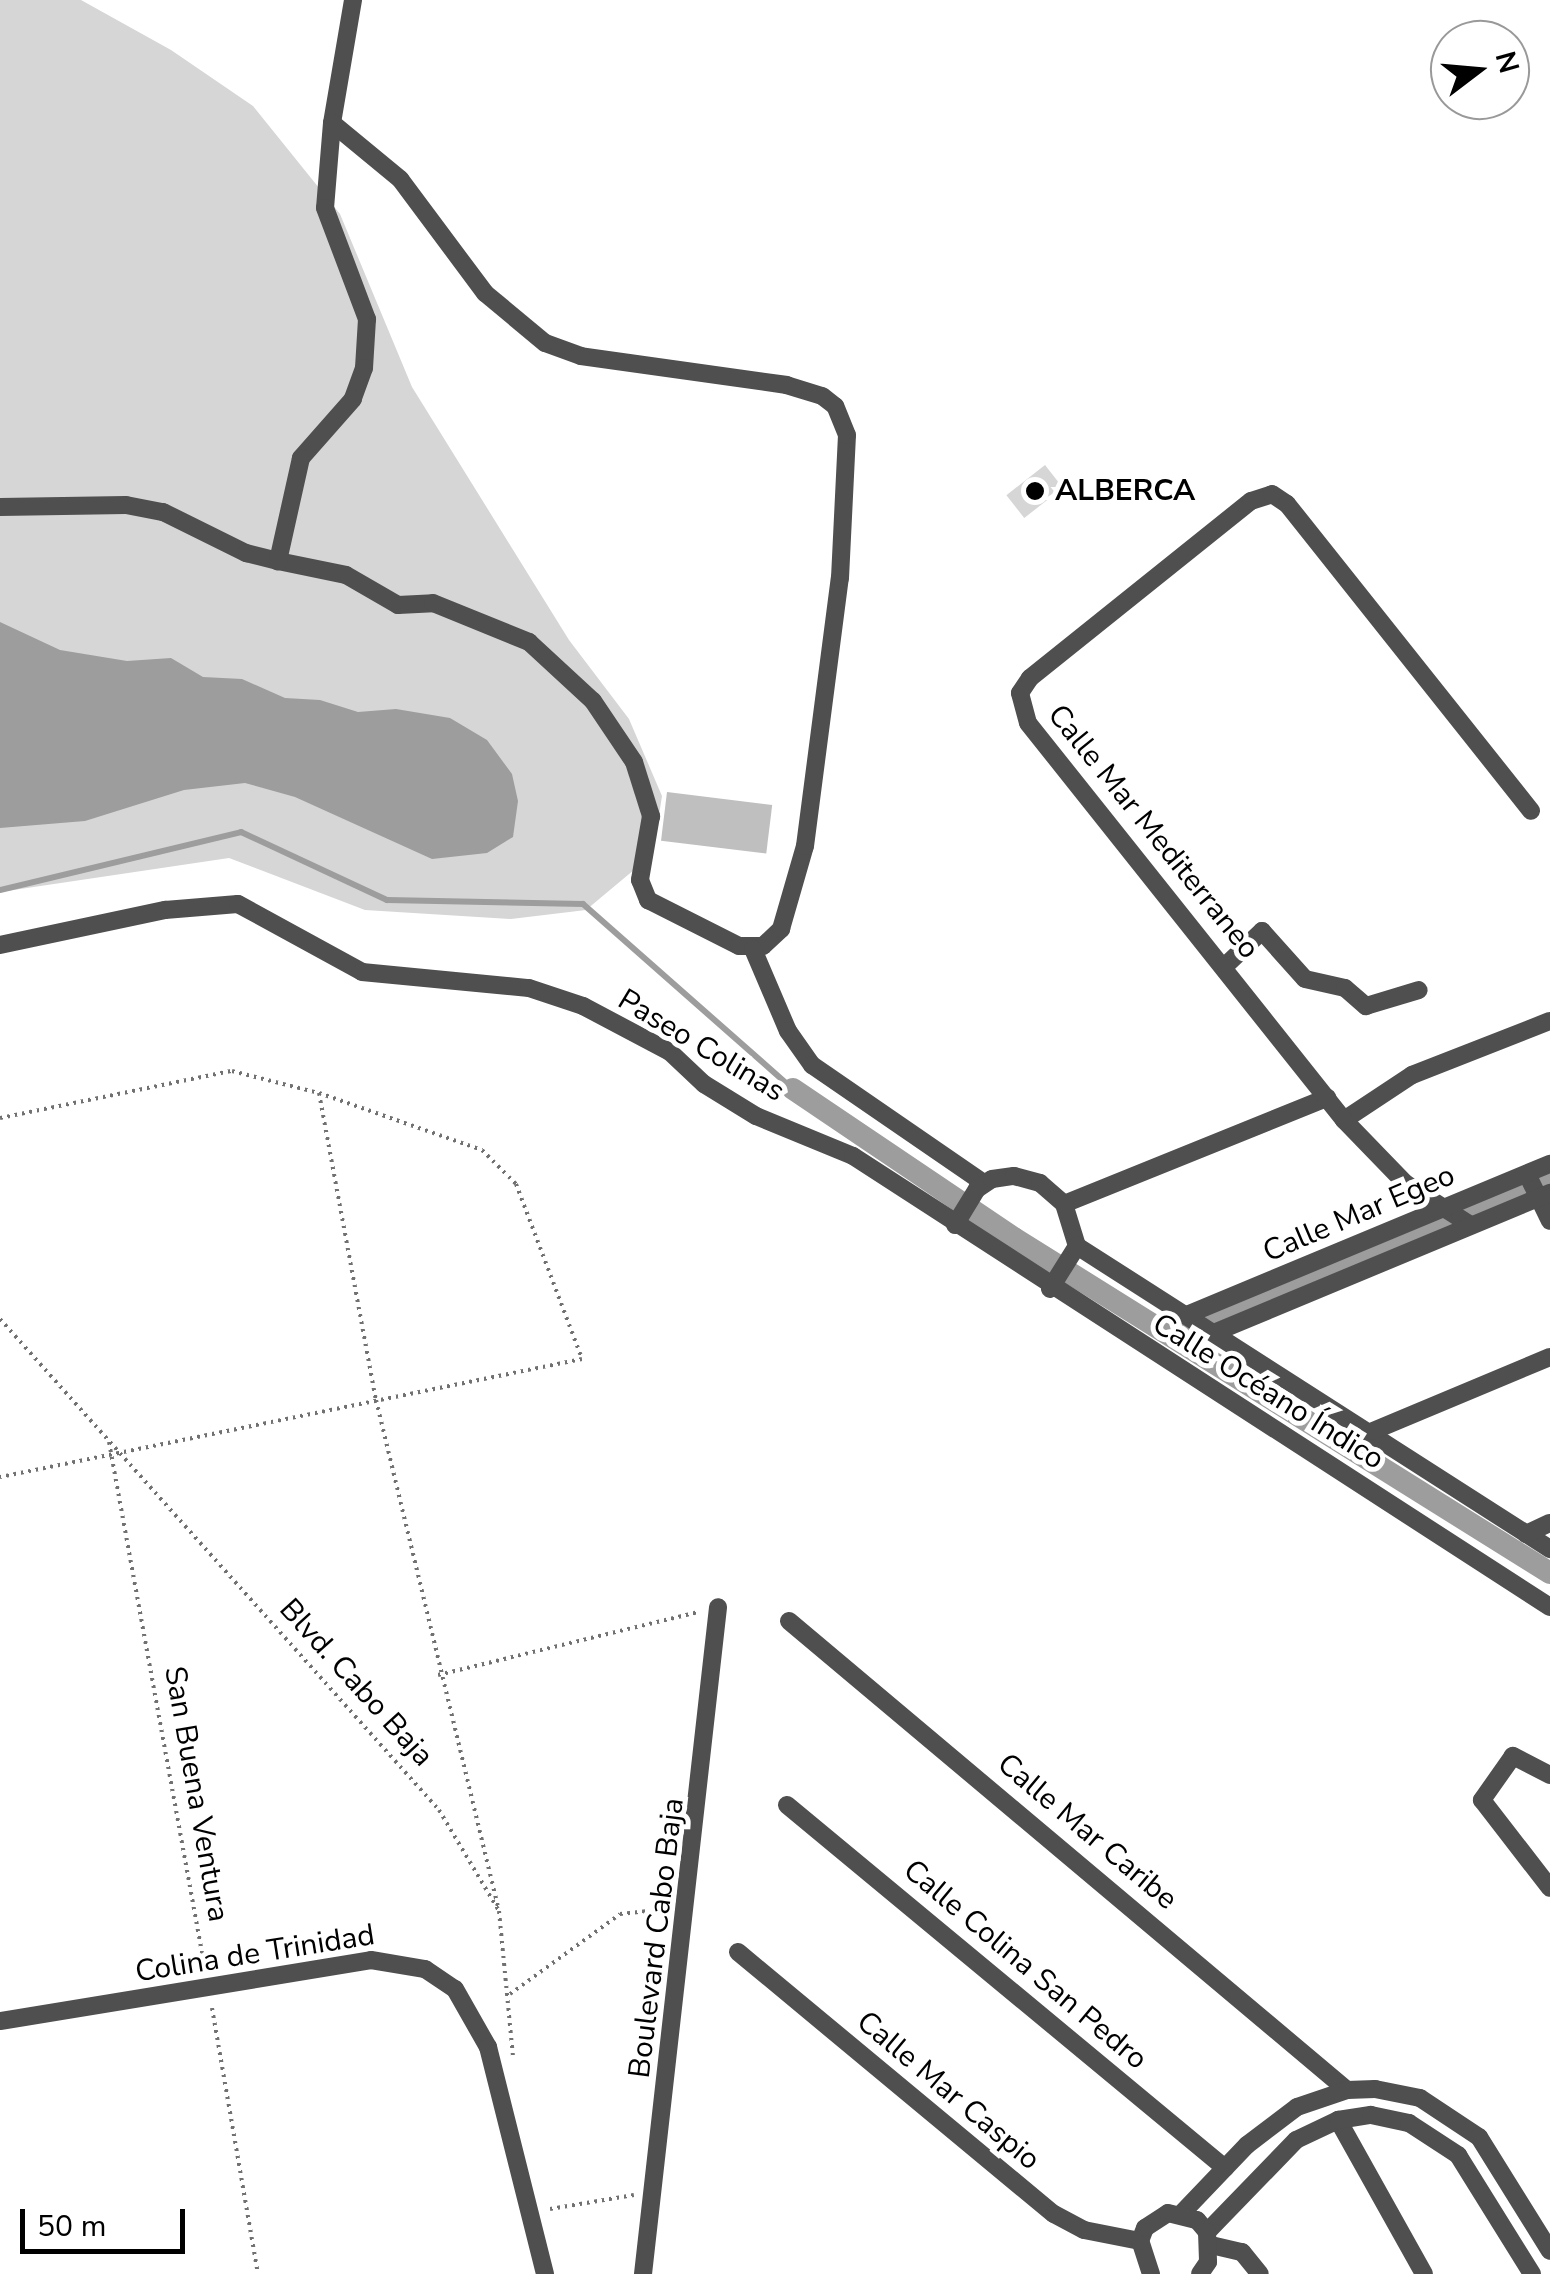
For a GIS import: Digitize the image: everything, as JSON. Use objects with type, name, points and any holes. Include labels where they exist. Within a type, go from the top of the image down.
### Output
[{"type":"street","points":[[278,561],[301,458],[353,399],[368,336],[325,208],[332,124],[352,0]]},
{"type":"street","points":[[0,507],[146,508],[278,561],[346,574],[398,605],[433,604],[545,652],[592,701],[634,762],[651,816],[640,880],[648,900],[753,948],[781,929],[805,846],[840,578],[848,456],[843,420],[835,406],[804,388],[581,356],[536,337],[486,293],[400,178],[332,124]]},
{"type":"street","name":"Calle Mar Mediterraneo","points":[[1468,1224],[1404,1183],[1344,1120],[1028,723],[1020,693],[1251,501],[1272,494],[1287,504],[1531,810]]},
{"type":"street","name":"Paseo Colinas","points":[[0,945],[165,910],[238,904],[362,972],[529,988],[583,1006],[670,1052],[719,1095],[853,1156],[957,1220]]},
{"type":"street","points":[[1225,966],[1262,931],[1305,979],[1345,988],[1366,1006],[1420,990]]},
{"type":"street","name":"Paseo Colinas","points":[[753,948],[788,1031],[812,1065],[978,1190]]},
{"type":"street","points":[[1344,1120],[1412,1075],[1550,1021]]},
{"type":"street","points":[[1064,1204],[1327,1098]]},
{"type":"street","name":"Calle Mar Egeo","points":[[1190,1315],[1550,1164]]},
{"type":"street","points":[[1527,1175],[1543,1195],[1550,1221]]},
{"type":"street","points":[[957,1220],[978,1190],[1026,1177],[1064,1204]]},
{"type":"street","name":"Calle Mar Egeo","points":[[1215,1332],[1543,1195]]},
{"type":"street","points":[[1064,1204],[1064,1267]]},
{"type":"street","name":"Calle Océano Índico","points":[[957,1220],[1064,1267],[1190,1315],[1550,1549]]},
{"type":"street","name":"Calle Océano Índico","points":[[1064,1267],[1550,1607]]},
{"type":"street","points":[[1373,1432],[1550,1357]]},
{"type":"street","points":[[1526,1534],[1550,1524]]},
{"type":"street","name":"Boulevard Cabo Baja","points":[[643,2274],[718,1607]]},
{"type":"street","name":"Calle Mar Caribe","points":[[789,1621],[1347,2090]]},
{"type":"street","points":[[1550,1775],[1510,1757],[1482,1800],[1550,1888]]},
{"type":"street","name":"Calle Colina San Pedro","points":[[788,1804],[1226,2168]]},
{"type":"street","name":"Calle Mar Caspio","points":[[738,1952],[1054,2214],[1084,2230],[1140,2241]]},
{"type":"street","name":"Colina de Trinidad","points":[[0,2021],[371,1960],[403,1962],[440,1976],[480,2029],[532,2212]]},
{"type":"street","points":[[1151,2274],[1140,2241],[1156,2218],[1182,2214],[1226,2168],[1296,2107],[1347,2090],[1402,2093],[1460,2119],[1495,2158],[1550,2251]]},
{"type":"street","points":[[1200,2274],[1209,2239],[1296,2140],[1338,2120],[1391,2118],[1444,2144],[1471,2174],[1532,2274]]},
{"type":"street","points":[[1338,2120],[1424,2274]]},
{"type":"street","points":[[532,2212],[545,2274]]},
{"type":"street","points":[[1182,2214],[1209,2239],[1242,2252],[1260,2274]]},
{"type":"path","points":[[0,1118],[232,1071],[319,1093],[482,1150],[516,1184],[582,1360],[0,1477]]},
{"type":"path","points":[[319,1093],[376,1400],[438,1675],[499,1912]]},
{"type":"path","name":"Blvd. Cabo Baja","points":[[0,1320],[438,1810],[499,1912],[510,1994],[514,2073]]},
{"type":"path","name":"San Buena Ventura","points":[[109,1440],[258,2274]]},
{"type":"path","points":[[438,1675],[718,1607]]},
{"type":"path","points":[[510,1994],[620,1914],[686,1907]]},
{"type":"path","points":[[532,2212],[654,2192]]},
{"type":"shaded area","points":[[0,0],[81,0],[171,50],[253,106],[340,214],[412,387],[569,640],[629,719],[662,796],[653,854],[586,910],[511,919],[365,910],[229,858],[0,892]]},
{"type":"shaded area","name":"ALBERCA","points":[[1045,465],[1063,488],[1024,518],[1006,495]]},
{"type":"shaded area","points":[[0,622],[60,650],[127,661],[171,658],[203,677],[242,679],[285,698],[320,700],[358,712],[396,709],[450,718],[487,740],[512,774],[518,801],[513,837],[487,853],[432,859],[295,797],[245,783],[184,790],[85,821],[0,828]]},
{"type":"building","points":[[667,792],[772,805],[766,854],[661,841]]},
{"type":"waterway","points":[[0,890],[241,832],[387,900],[583,904],[793,1089]]},
{"type":"waterway","points":[[793,1089],[1014,1238],[1550,1573]]},
{"type":"waterway","points":[[1186,1332],[1550,1174]]},
{"type":"place","name":"ALBERCA","points":[[1035,491]]}]
